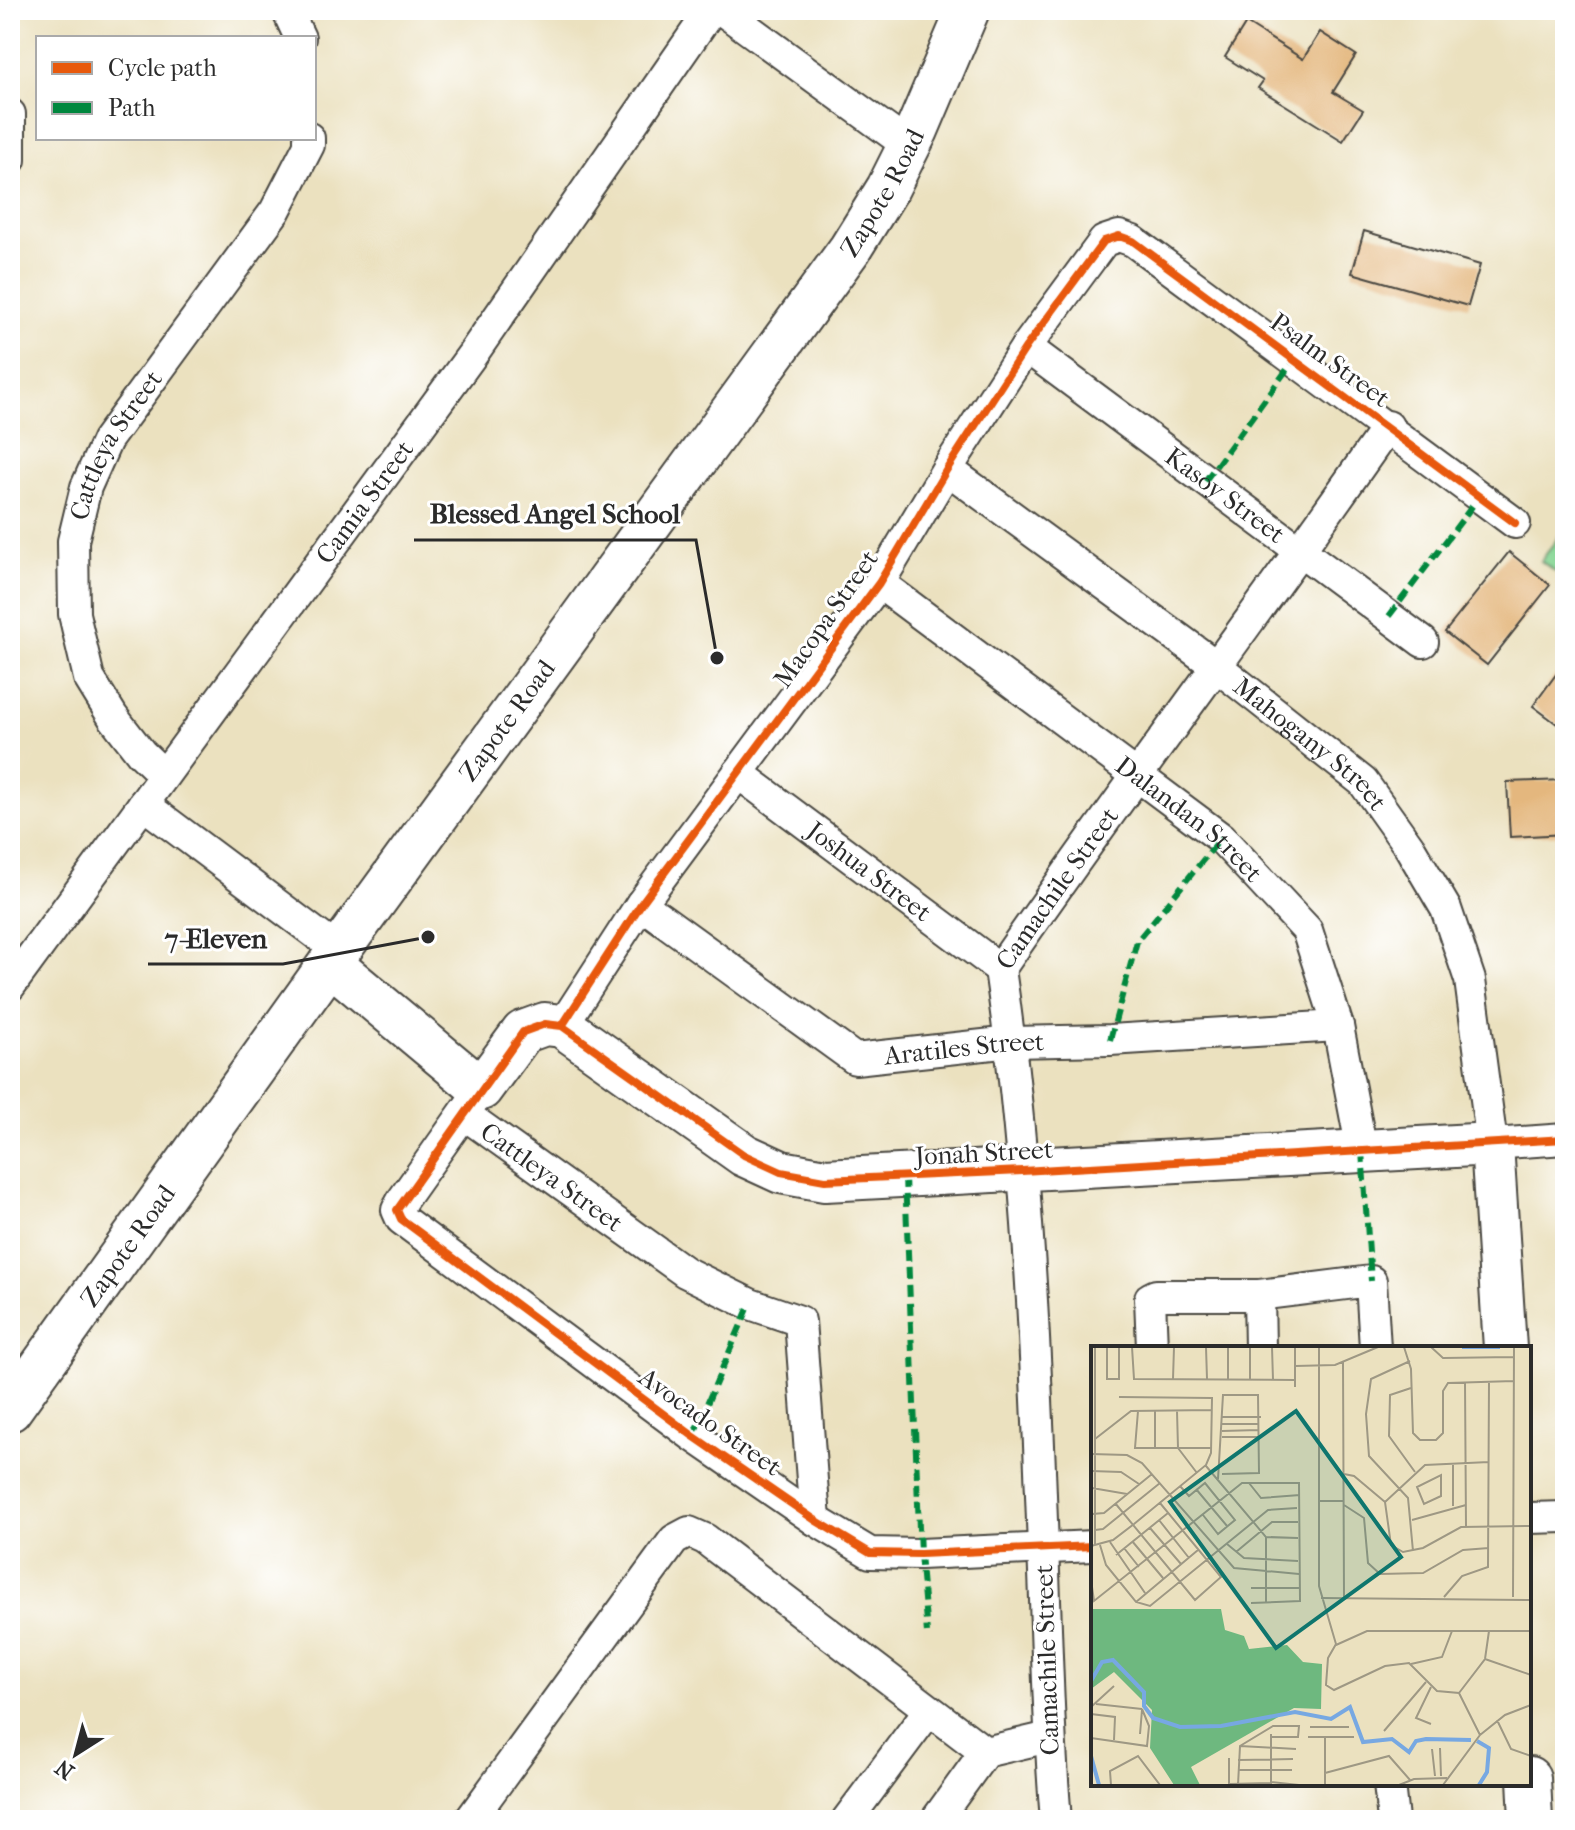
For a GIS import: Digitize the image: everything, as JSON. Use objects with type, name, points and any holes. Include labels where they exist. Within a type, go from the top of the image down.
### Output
[{"type":"main road","name":"Zapote Road","points":[[10,1410],[850,249],[888,188],[909,146],[968,10]]},
{"type":"main road","name":"Cattleya Street","points":[[335,957],[472,1102]]},
{"type":"main road","points":[[472,1102],[523,1032],[545,1024],[562,1026]]},
{"type":"main road","name":"Jonah Street","points":[[562,1026],[744,1155],[781,1172],[825,1180],[1492,1144]]},
{"type":"main road","points":[[1492,1144],[1505,1346]]},
{"type":"main road","points":[[1529,1786],[1531,1820]]},
{"type":"street","points":[[287,10],[299,36]]},
{"type":"street","name":"Camia Street","points":[[10,986],[472,355],[711,10]]},
{"type":"street","points":[[722,10],[909,146]]},
{"type":"street","points":[[10,114],[10,160]]},
{"type":"street","name":"Cattleya Street","points":[[164,775],[141,753],[113,717],[89,678],[74,614],[73,541],[86,487],[107,440],[275,211],[309,140]]},
{"type":"street","name":"Macopa Street","points":[[562,1026],[641,904],[879,583],[947,469],[1026,347],[1104,241],[1119,236]]},
{"type":"street","name":"Psalm Street","points":[[1119,236],[1133,241],[1388,426],[1515,523]]},
{"type":"street","name":"Kasoy Street","points":[[1026,347],[1423,642]]},
{"type":"street","name":"Camachile Street","points":[[1056,1820],[1049,1737],[1031,1289],[1011,1042],[1000,969],[1388,426]]},
{"type":"street","name":"Mahogany Street","points":[[947,469],[1215,665],[1363,782],[1410,848],[1446,909],[1470,980],[1492,1144]]},
{"type":"street","name":"Dalandan Street","points":[[879,583],[1221,838],[1307,930],[1338,1026],[1362,1151]]},
{"type":"street","name":"Joshua Street","points":[[738,773],[1000,969]]},
{"type":"street","name":"Cattleya Street","points":[[143,804],[335,957]]},
{"type":"street","name":"Aratiles Street","points":[[641,904],[855,1059],[1011,1042],[1126,1039],[1338,1026]]},
{"type":"street","name":"Cattleya Street","points":[[472,1102],[685,1272],[750,1304],[800,1321],[815,1520]]},
{"type":"street","name":"Avocado Street","points":[[472,1102],[397,1210],[401,1219],[693,1436],[815,1520],[870,1553],[920,1554],[1091,1546]]},
{"type":"street","name":"Jonah Street","points":[[1492,1144],[1565,1139]]},
{"type":"street","points":[[1152,1346],[1150,1298],[1156,1295],[1259,1295],[1371,1281],[1375,1346]]},
{"type":"street","points":[[1259,1295],[1260,1346]]},
{"type":"street","points":[[1531,1518],[1565,1517]]},
{"type":"street","points":[[470,1820],[674,1540],[689,1532],[705,1539],[985,1752]]},
{"type":"street","points":[[847,1820],[929,1710]]},
{"type":"street","points":[[936,1820],[985,1752],[1049,1737]]},
{"type":"street","points":[[1389,1786],[1393,1820]]},
{"type":"green space","points":[[1565,528],[1565,579],[1541,561]]},
{"type":"building","points":[[1246,23],[1303,59],[1320,32],[1356,55],[1333,92],[1363,110],[1343,141],[1258,88],[1263,81],[1225,57]]},
{"type":"building","points":[[1364,231],[1480,265],[1468,306],[1352,273]]},
{"type":"building","points":[[1509,552],[1550,585],[1487,665],[1445,632]]},
{"type":"building","points":[[1565,662],[1565,730],[1533,706]]},
{"type":"building","points":[[1565,780],[1565,834],[1510,837],[1507,782]]},
{"type":"marked path","points":[[1205,481],[1294,360]]},
{"type":"marked path","points":[[1389,616],[1480,496]]},
{"type":"marked path","points":[[1110,1040],[1137,941],[1221,838]]},
{"type":"marked path","points":[[1362,1151],[1371,1281]]},
{"type":"marked path","points":[[905,1177],[920,1554],[927,1633]]},
{"type":"marked path","points":[[693,1436],[750,1304]]},
{"type":"cycle path","points":[[562,1026],[641,904],[879,583],[947,469],[1026,347],[1104,241],[1119,236],[1133,241],[1515,523]]},
{"type":"cycle path","points":[[1091,1546],[920,1554],[870,1553],[815,1520],[693,1436],[401,1219],[397,1210],[523,1032],[545,1024],[562,1026],[744,1155],[781,1172],[825,1180],[1565,1139]]},
{"type":"place","name":"Blessed Angel School","points":[[717,658]]},
{"type":"place","name":"7-Eleven","points":[[428,937]]}]
